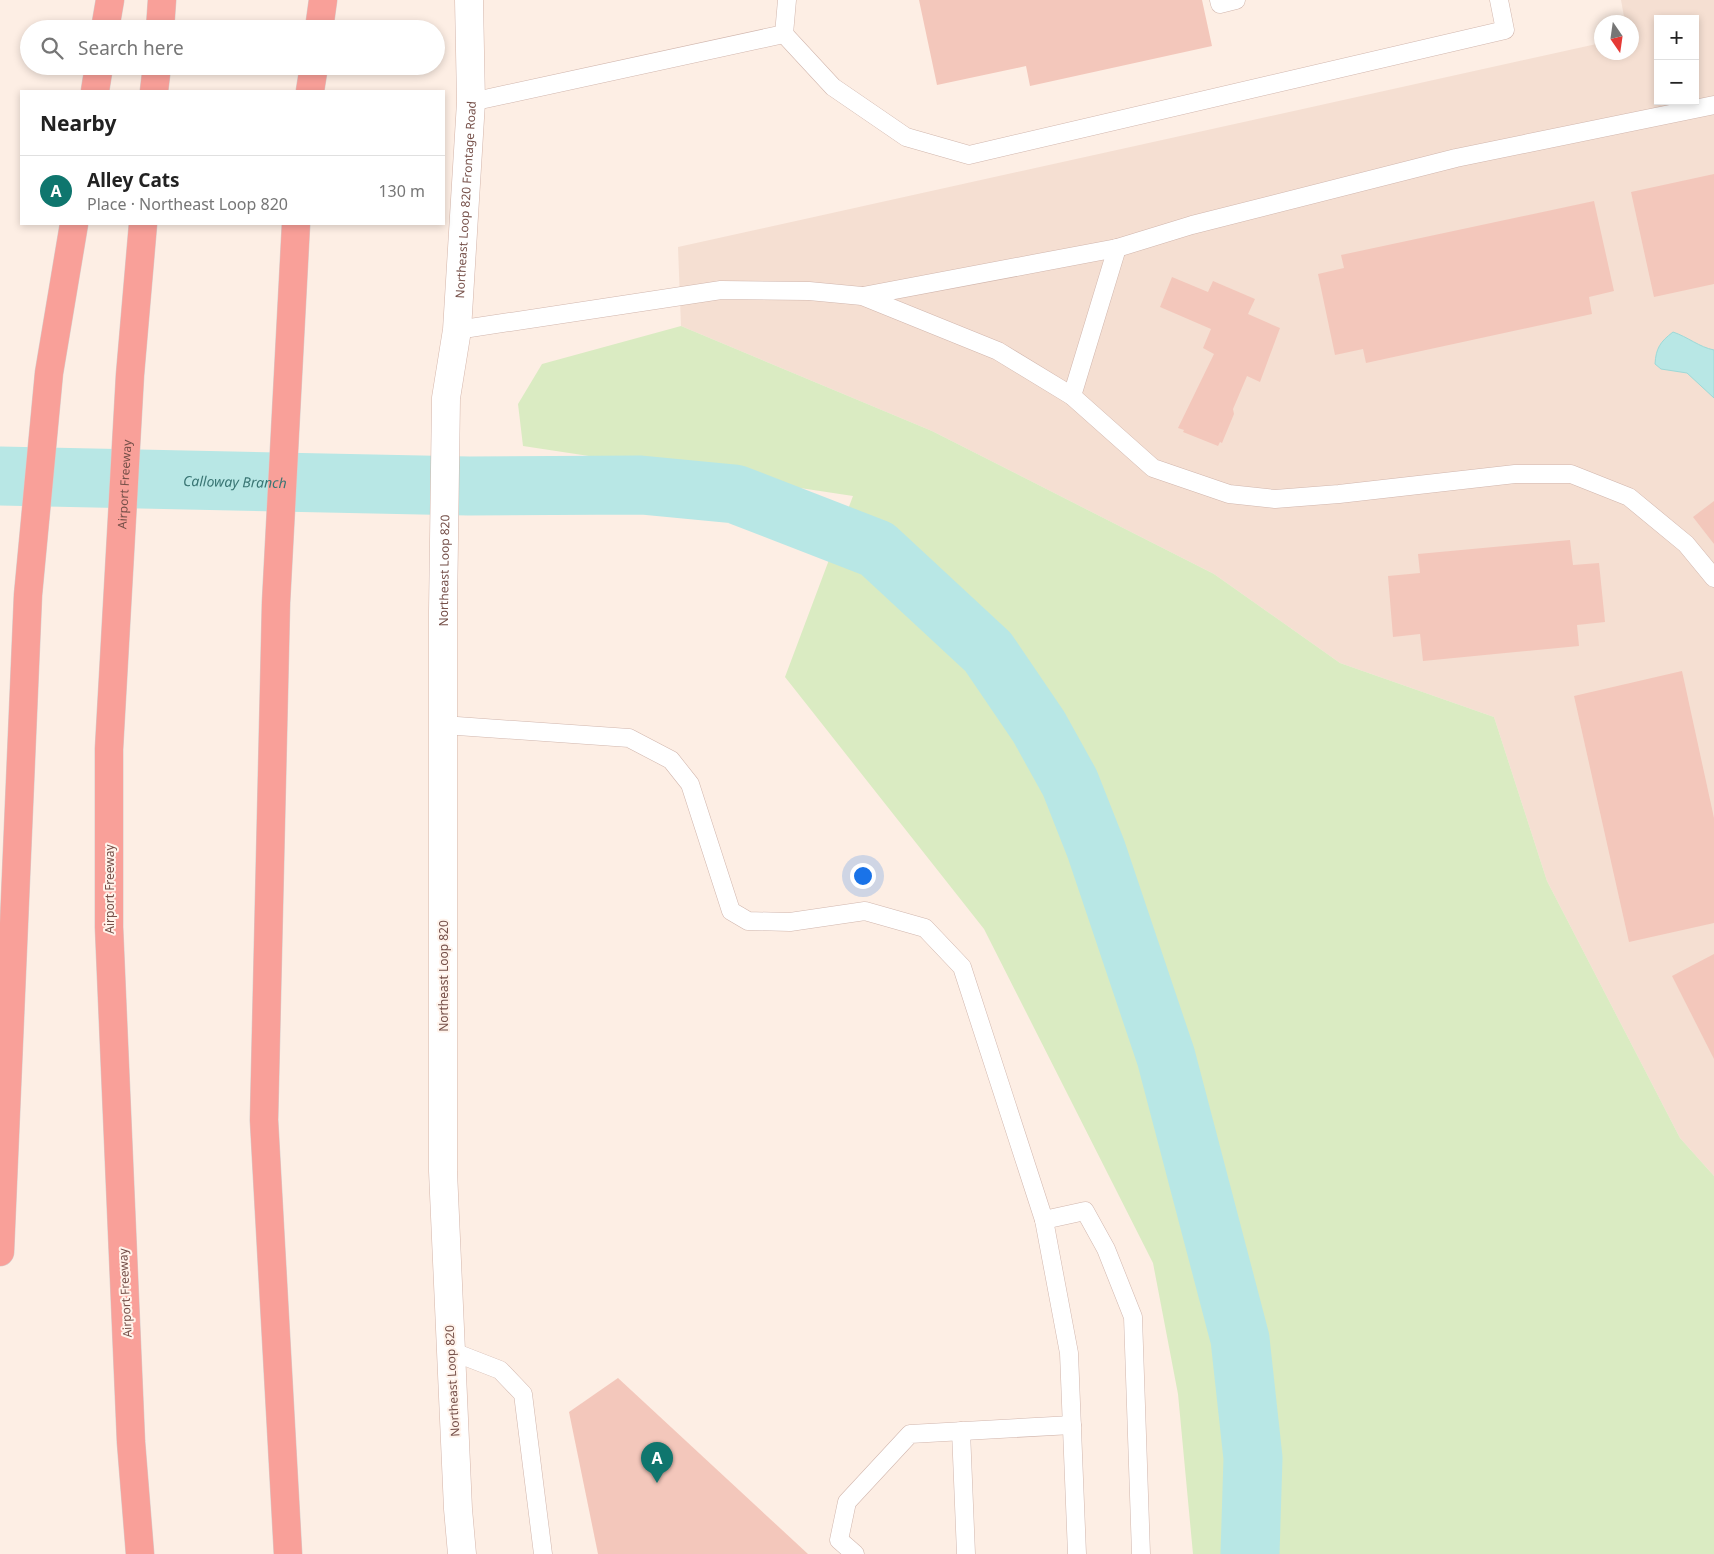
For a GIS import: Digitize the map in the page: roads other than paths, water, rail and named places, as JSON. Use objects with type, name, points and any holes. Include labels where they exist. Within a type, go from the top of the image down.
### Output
[{"type":"highway","points":[[107,20],[110,0]]},
{"type":"highway","points":[[161,20],[162,0]]},
{"type":"highway","points":[[320,20],[323,0]]},
{"type":"highway","points":[[95,90],[98,75]]},
{"type":"highway","points":[[154,90],[156,75]]},
{"type":"highway","points":[[310,90],[313,75]]},
{"type":"highway","points":[[0,1252],[28,594],[49,373],[74,225]]},
{"type":"highway","name":"Airport Freeway","points":[[140,1554],[132,1442],[108,926],[109,749],[117,587],[130,375],[143,225]]},
{"type":"highway","points":[[288,1554],[264,1120],[276,603],[285,388],[296,225]]},
{"type":"main road","name":"Northeast Loop 820 Frontage Road","points":[[446,398],[457,330],[470,102],[469,0]]},
{"type":"main road","name":"Northeast Loop 820","points":[[446,398],[442,611],[443,1171],[462,1554]]},
{"type":"lane","points":[[787,0],[784,34],[834,87],[906,137],[969,156],[1505,30],[1499,0]]},
{"type":"lane","points":[[1219,0],[1220,4],[1236,0]]},
{"type":"lane","points":[[470,102],[784,34]]},
{"type":"lane","points":[[457,330],[721,290],[809,291],[862,296],[1117,248],[1192,225],[1456,158],[1714,104]]},
{"type":"lane","points":[[1072,396],[1117,248]]},
{"type":"lane","points":[[862,296],[998,351],[1072,396],[1153,468],[1229,494],[1275,499],[1339,494],[1515,474],[1571,474],[1629,496],[1686,544],[1714,578]]},
{"type":"lane","points":[[442,725],[629,738],[671,760],[690,784],[731,911],[748,921],[790,922],[865,911],[925,928],[962,967],[1044,1220],[1069,1353],[1077,1554]]},
{"type":"lane","points":[[1044,1220],[1085,1211],[1106,1249],[1133,1317],[1141,1554]]},
{"type":"lane","points":[[451,1351],[500,1370],[522,1394],[543,1554]]},
{"type":"lane","points":[[855,1554],[839,1540],[847,1502],[910,1434],[1072,1425]]},
{"type":"lane","points":[[961,1431],[966,1554]]},
{"type":"water","points":[[1673,332],[1703,347],[1714,350],[1714,398],[1687,373],[1661,369],[1655,364],[1656,354],[1660,346]]},
{"type":"waterway","name":"Calloway Branch","points":[[0,476],[469,486],[641,485],[735,494],[877,549],[988,652],[1039,727],[1070,783],[1096,849],[1166,1057],[1240,1339],[1253,1458],[1250,1554]]},
{"type":"place","name":"Alley Cats","points":[[657,1483]]}]
